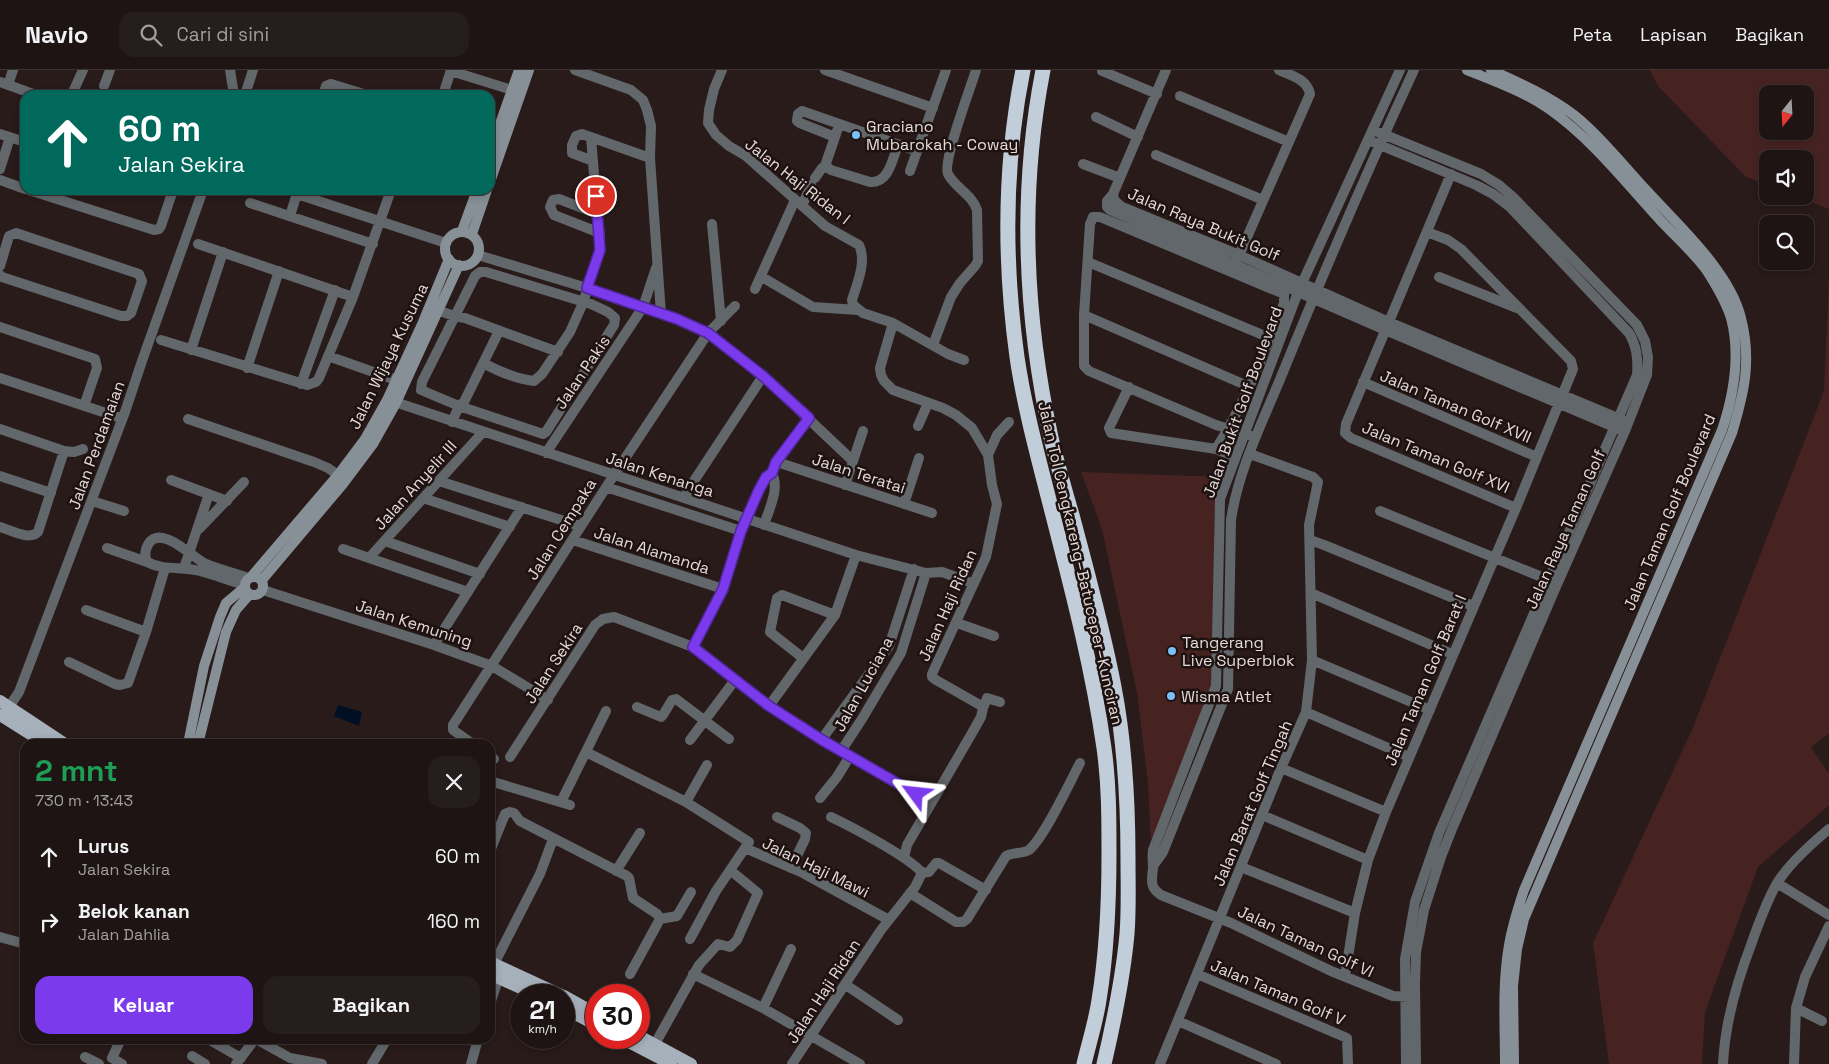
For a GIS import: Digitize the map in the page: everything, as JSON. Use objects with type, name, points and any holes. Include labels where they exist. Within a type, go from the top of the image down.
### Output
[{"type":"highway","name":"Jalan Tol Cengkareng–Batuceper–Kunciran","points":[[1024,70],[1016,104],[1008,183],[1008,270],[1016,348],[1034,440],[1094,688],[1104,750],[1109,815],[1107,932],[1099,1002],[1084,1064]]},
{"type":"highway","name":"Jalan Tol Cengkareng–Batuceper–Kunciran","points":[[1043,70],[1036,105],[1028,185],[1028,270],[1036,357],[1052,443],[1092,592],[1114,688],[1124,750],[1128,815],[1127,934],[1118,1006],[1104,1064]]},
{"type":"main road","points":[[3,708],[40,739]]},
{"type":"main road","points":[[3,708],[57,739]]},
{"type":"main road","points":[[495,969],[519,984]]},
{"type":"main road","points":[[495,969],[532,984]]},
{"type":"main road","points":[[650,1042],[691,1064]]},
{"type":"main road","points":[[642,1049],[670,1064]]},
{"type":"street","points":[[13,70],[4,84],[21,90]]},
{"type":"street","points":[[74,90],[83,70]]},
{"type":"street","points":[[104,86],[110,70]]},
{"type":"street","points":[[230,70],[233,90]]},
{"type":"street","points":[[247,90],[254,70]]},
{"type":"street","points":[[495,138],[519,70]]},
{"type":"street","points":[[495,168],[529,70]]},
{"type":"street","points":[[575,70],[631,90],[643,100],[647,110],[651,126],[650,158],[661,314]]},
{"type":"street","name":"Jalan Haji Ridan I","points":[[722,70],[714,89],[708,123],[716,135],[729,146],[746,156],[825,226],[859,246],[862,258],[852,300],[853,305],[858,310]]},
{"type":"street","points":[[824,70],[933,108]]},
{"type":"street","points":[[910,171],[946,70]]},
{"type":"street","points":[[933,345],[951,298],[960,283],[975,266],[979,256],[975,203],[947,174],[946,167],[976,70]]},
{"type":"street","points":[[1083,164],[1120,178],[1166,70]]},
{"type":"street","points":[[1237,260],[1310,94],[1304,81],[1279,70]]},
{"type":"street","name":"Jalan Bukit Golf Boulevard","points":[[1153,866],[1153,850],[1216,686],[1219,506],[1222,494],[1301,288],[1400,70]]},
{"type":"street","name":"Jalan Bukit Golf Boulevard","points":[[1153,866],[1163,852],[1228,690],[1230,520],[1235,496],[1256,438],[1315,294],[1380,145],[1387,136],[1414,70]]},
{"type":"street","name":"Jalan Taman Golf Boulevard","points":[[1467,70],[1534,100],[1569,124],[1595,150],[1706,270],[1722,298],[1730,318],[1735,343],[1736,373],[1732,400],[1718,453],[1524,919],[1517,949],[1514,986],[1514,1064]]},
{"type":"street","name":"Jalan Taman Golf Boulevard","points":[[1491,70],[1538,92],[1574,116],[1595,135],[1714,264],[1732,292],[1741,316],[1744,333],[1746,374],[1741,403],[1732,434],[1718,453],[1524,890],[1509,945],[1504,986],[1505,1064]]},
{"type":"street","points":[[445,90],[451,71],[512,90]]},
{"type":"street","points":[[1102,71],[1157,94]]},
{"type":"street","points":[[325,90],[326,86],[331,84],[351,90]]},
{"type":"street","points":[[1180,96],[1289,142]]},
{"type":"street","points":[[835,137],[800,123],[797,120],[798,114],[802,112],[917,150]]},
{"type":"street","points":[[1096,117],[1138,137]]},
{"type":"street","points":[[827,167],[826,163],[839,125]]},
{"type":"street","name":"Jalan Raya Taman Golf","points":[[1372,130],[1481,174],[1499,185],[1514,198],[1637,325],[1645,341],[1648,357],[1647,376],[1622,425],[1553,581],[1441,857],[1424,910],[1416,952],[1410,997],[1406,1064]]},
{"type":"street","points":[[0,134],[20,140]]},
{"type":"street","points":[[593,161],[575,155],[571,150],[576,136],[582,134],[650,158]]},
{"type":"street","points":[[0,169],[10,137]]},
{"type":"street","points":[[483,363],[496,370],[534,381],[542,374],[558,352],[583,303],[600,250],[591,137]]},
{"type":"street","name":"Jalan Raya Taman Golf","points":[[1368,140],[1449,173],[1493,194],[1510,207],[1629,333],[1635,344],[1638,358],[1637,375],[1622,425]]},
{"type":"street","points":[[827,167],[831,170],[875,182],[886,176],[898,145]]},
{"type":"street","points":[[1427,164],[1432,154]]},
{"type":"street","points":[[1156,155],[1263,200]]},
{"type":"street","points":[[1363,382],[1427,232],[1449,173],[1451,162]]},
{"type":"street","points":[[759,288],[762,276],[798,203],[822,168],[827,167]]},
{"type":"street","name":"Jalan Raya Bukit Golf","points":[[1120,178],[1113,194],[1114,200],[1122,207],[1387,326],[1622,425]]},
{"type":"street","points":[[0,180],[20,187]]},
{"type":"street","points":[[45,195],[154,230],[159,229],[161,226],[171,195]]},
{"type":"street","name":"Jalan Perdamaian","points":[[3,708],[19,692],[125,412],[201,195]]},
{"type":"street","points":[[290,216],[296,195]]},
{"type":"street","points":[[305,195],[446,243]]},
{"type":"street","points":[[161,340],[301,384],[307,385],[316,382],[353,297],[389,195]]},
{"type":"street","points":[[467,233],[476,195]]},
{"type":"street","points":[[467,233],[485,195]]},
{"type":"street","points":[[598,214],[559,199],[553,200],[550,207],[554,215],[600,234]]},
{"type":"street","points":[[250,202],[373,244]]},
{"type":"street","points":[[1216,449],[1229,429],[1250,387],[1285,297],[1281,292],[1096,216],[1093,217],[1090,224],[1084,316],[1084,366],[1089,371],[1229,429],[1256,438]]},
{"type":"street","points":[[712,224],[720,321]]},
{"type":"street","name":"Jalan Taman Golf Barat I","points":[[1345,976],[1355,913],[1368,860],[1386,812],[1516,508],[1573,369],[1571,361],[1461,249],[1448,240],[1427,232]]},
{"type":"street","points":[[0,266],[2,252],[10,236],[16,233],[139,274],[142,281],[131,313],[128,316],[2,278],[0,275]]},
{"type":"street","points":[[467,233],[478,241],[478,255],[469,264],[459,265],[448,259],[445,250],[446,243],[452,235],[467,233]]},
{"type":"street","points":[[198,244],[353,297]]},
{"type":"street","points":[[191,350],[223,252]]},
{"type":"street","points":[[478,255],[587,288],[677,319],[708,333],[763,376],[853,461]]},
{"type":"street","name":"Jalan Wijaya Kusuma","points":[[197,739],[196,732],[204,666],[226,603],[248,584],[335,478],[392,401],[396,380],[423,322],[448,259]]},
{"type":"street","name":"Jalan Pakis","points":[[546,453],[643,307],[658,262]]},
{"type":"street","points":[[1088,262],[1270,338]]},
{"type":"street","name":"Jalan Wijaya Kusuma","points":[[262,585],[373,444],[392,401],[441,308],[459,265]]},
{"type":"street","points":[[247,368],[279,271]]},
{"type":"street","points":[[482,271],[591,304],[608,312],[615,318],[614,325],[543,434],[424,392],[420,387],[458,315],[475,276],[482,271]]},
{"type":"street","points":[[762,276],[813,307],[858,310],[875,318],[893,323],[948,354],[964,360]]},
{"type":"street","points":[[1439,277],[1521,310]]},
{"type":"street","points":[[301,384],[334,290]]},
{"type":"street","name":"Jalan Cempaka","points":[[466,739],[453,730],[452,726],[580,526],[708,333],[735,306]]},
{"type":"street","points":[[441,308],[558,352]]},
{"type":"street","points":[[1084,316],[1250,387]]},
{"type":"street","name":"Jalan Haji Ridan","points":[[893,323],[882,358],[881,376],[884,382],[893,390],[956,415],[972,428],[988,455],[992,485],[998,504],[986,557],[957,623],[933,671],[932,677],[982,708]]},
{"type":"street","points":[[0,327],[95,359],[97,368],[84,406]]},
{"type":"street","points":[[454,422],[499,331]]},
{"type":"street","points":[[598,350],[610,357]]},
{"type":"street","points":[[328,356],[396,380]]},
{"type":"street","points":[[684,498],[763,376]]},
{"type":"street","points":[[0,378],[118,417]]},
{"type":"street","name":"Jalan Taman Golf XVI","points":[[1363,382],[1346,424],[1345,433],[1352,438],[1516,508]]},
{"type":"street","name":"Jalan Taman Golf XVII","points":[[1363,382],[1537,457]]},
{"type":"street","points":[[1129,387],[1109,428],[1110,432],[1216,449],[1236,456]]},
{"type":"street","name":"Jalan Kenanga","points":[[392,401],[856,555],[926,573],[942,572],[967,581]]},
{"type":"street","points":[[918,426],[928,403]]},
{"type":"street","points":[[693,647],[723,589],[741,531],[766,477],[772,473],[776,462],[809,418]]},
{"type":"street","points":[[188,419],[314,462],[335,478]]},
{"type":"street","points":[[988,455],[998,435],[1009,422]]},
{"type":"street","points":[[0,429],[64,451],[74,452],[84,449]]},
{"type":"street","points":[[846,484],[863,431]]},
{"type":"street","name":"Jalan Anyelir III","points":[[369,558],[483,432]]},
{"type":"street","points":[[0,527],[28,536],[34,536],[38,532],[64,451]]},
{"type":"street","name":"Jalan Barat Golf Tingah","points":[[1160,1064],[1306,712],[1312,660],[1309,525],[1318,489],[1317,480],[1250,454]]},
{"type":"street","points":[[904,504],[919,458]]},
{"type":"street","name":"Jalan Teratai","points":[[776,462],[932,513]]},
{"type":"street","points":[[764,524],[775,488],[776,479],[772,473]]},
{"type":"street","points":[[0,476],[51,493]]},
{"type":"street","points":[[171,480],[227,501]]},
{"type":"street","points":[[439,481],[580,526]]},
{"type":"street","points":[[197,532],[244,482]]},
{"type":"street","points":[[606,487],[741,531]]},
{"type":"street","points":[[184,568],[209,494]]},
{"type":"street","points":[[423,498],[510,527]]},
{"type":"street","points":[[92,501],[124,512]]},
{"type":"street","points":[[434,645],[522,508]]},
{"type":"street","points":[[1380,510],[1553,581]]},
{"type":"street","points":[[146,562],[144,555],[148,545],[157,538],[176,543],[202,562],[248,584],[257,595],[262,585],[257,577],[248,584]]},
{"type":"street","name":"Jalan Alamanda","points":[[572,540],[723,589]]},
{"type":"street","points":[[1310,540],[1473,606]]},
{"type":"street","points":[[385,541],[480,574]]},
{"type":"street","points":[[107,548],[165,568],[184,568],[248,584]]},
{"type":"street","points":[[342,549],[468,592]]},
{"type":"street","points":[[769,706],[834,614],[856,555]]},
{"type":"street","points":[[69,662],[115,684],[125,684],[130,679],[165,568]]},
{"type":"street","name":"Jalan Luciana","points":[[822,740],[888,646],[914,569]]},
{"type":"street","name":"Jalan Luciana","points":[[846,753],[862,719],[901,653],[926,573]]},
{"type":"street","name":"Jalan Kemuning","points":[[262,585],[492,666],[548,700]]},
{"type":"street","points":[[1311,593],[1452,654]]},
{"type":"street","points":[[803,658],[770,632],[777,598],[782,595],[834,614]]},
{"type":"street","points":[[86,610],[146,632]]},
{"type":"street","name":"Jalan Sekira","points":[[510,757],[595,625],[603,618],[614,617],[693,647],[769,706],[822,740],[916,794]]},
{"type":"street","points":[[957,623],[994,636]]},
{"type":"street","points":[[888,646],[901,653]]},
{"type":"street","points":[[1312,660],[1430,710]]},
{"type":"street","points":[[690,740],[735,680]]},
{"type":"street","points":[[637,707],[661,717],[674,698],[729,739]]},
{"type":"street","points":[[904,858],[907,845],[972,733],[987,698],[1000,702]]},
{"type":"street","points":[[495,783],[566,804],[586,752],[606,711]]},
{"type":"street","points":[[1306,712],[1409,757]]},
{"type":"street","name":"Jalan Wijaya Kusuma","points":[[191,739],[196,732]]},
{"type":"street","points":[[586,752],[686,802],[748,841],[745,848]]},
{"type":"street","points":[[820,798],[837,777],[846,753]]},
{"type":"street","points":[[910,893],[952,920],[960,922],[967,919],[1006,856],[1031,848],[1044,829],[1080,763]]},
{"type":"street","points":[[686,802],[707,765]]},
{"type":"street","points":[[1282,768],[1386,812]]},
{"type":"street","points":[[495,839],[505,814],[510,812],[520,822],[629,878],[633,898],[657,914],[660,919]]},
{"type":"street","points":[[1262,815],[1368,860]]},
{"type":"street","points":[[777,817],[806,833],[806,839],[791,868]]},
{"type":"street","points":[[831,817],[904,858],[922,873],[929,872],[935,864],[939,863],[986,890]]},
{"type":"street","points":[[1723,1064],[1724,1043],[1736,983],[1758,924],[1777,883],[1801,854],[1829,829]]},
{"type":"street","points":[[616,871],[640,833]]},
{"type":"street","points":[[495,969],[540,874],[553,839]]},
{"type":"street","name":"Jalan Haji Mawi","points":[[690,939],[716,891],[745,848],[791,868],[888,920]]},
{"type":"street","name":"Jalan Taman Golf VI","points":[[1153,866],[1152,884],[1157,892],[1220,918],[1393,996],[1410,997]]},
{"type":"street","points":[[1241,867],[1355,913]]},
{"type":"street","points":[[655,1044],[701,961],[713,951],[716,945],[730,946],[734,944],[758,893],[730,870]]},
{"type":"street","name":"Jalan Haji Ridan","points":[[792,1064],[888,920],[920,881],[922,873]]},
{"type":"street","points":[[1777,883],[1829,916]]},
{"type":"street","points":[[660,919],[677,916],[691,892]]},
{"type":"street","points":[[630,974],[660,919]]},
{"type":"street","points":[[1794,1064],[1796,1008],[1805,978],[1829,926]]},
{"type":"street","points":[[0,937],[20,943]]},
{"type":"street","points":[[763,1008],[791,950]]},
{"type":"street","points":[[693,974],[763,1008],[860,1064]]},
{"type":"street","name":"Jalan Taman Golf V","points":[[1197,974],[1347,1038],[1348,1064]]},
{"type":"street","points":[[846,985],[898,1020]]},
{"type":"street","name":"Jalan Raya Taman Golf","points":[[1410,997],[1416,1064]]},
{"type":"street","points":[[1796,1008],[1822,1021]]},
{"type":"street","points":[[1178,1021],[1276,1064]]},
{"type":"street","points":[[117,1062],[113,1055],[118,1044]]},
{"type":"street","points":[[215,1044],[239,1061],[251,1044]]},
{"type":"street","points":[[264,1044],[290,1058],[322,1064]]},
{"type":"street","points":[[372,1064],[384,1044]]},
{"type":"street","points":[[471,1064],[477,1044]]},
{"type":"street","points":[[192,1056],[205,1064]]},
{"type":"street","points":[[85,1057],[99,1064]]},
{"type":"shaded area","points":[[1650,70],[1829,70],[1829,209],[1814,203],[1814,150],[1759,150],[1759,182],[1746,177],[1658,86]]},
{"type":"shaded area","points":[[1829,281],[1829,733],[1811,747],[1829,774],[1829,805],[1758,867],[1705,1012],[1702,1064],[1609,1064],[1593,943],[1692,730],[1824,391]]},
{"type":"shaded area","name":"Tangerang Live Superblok","points":[[1081,472],[1222,477],[1214,516],[1215,669],[1211,700],[1151,847],[1148,783],[1137,693],[1102,529]]},
{"type":"water","points":[[338,705],[362,712],[359,726],[334,716]]},
{"type":"place","name":"Graciano Mubarokah - Coway","points":[[856,135]]},
{"type":"place","name":"Tangerang Live Superblok","points":[[1172,651]]},
{"type":"place","name":"Wisma Atlet","points":[[1171,696]]},
{"type":"route","points":[[596,196],[601,242],[597,261],[587,288],[677,319],[708,333],[763,376],[809,418],[776,462],[772,473],[766,477],[759,490],[741,531],[723,589],[693,647],[769,706],[822,740],[916,794]]}]
